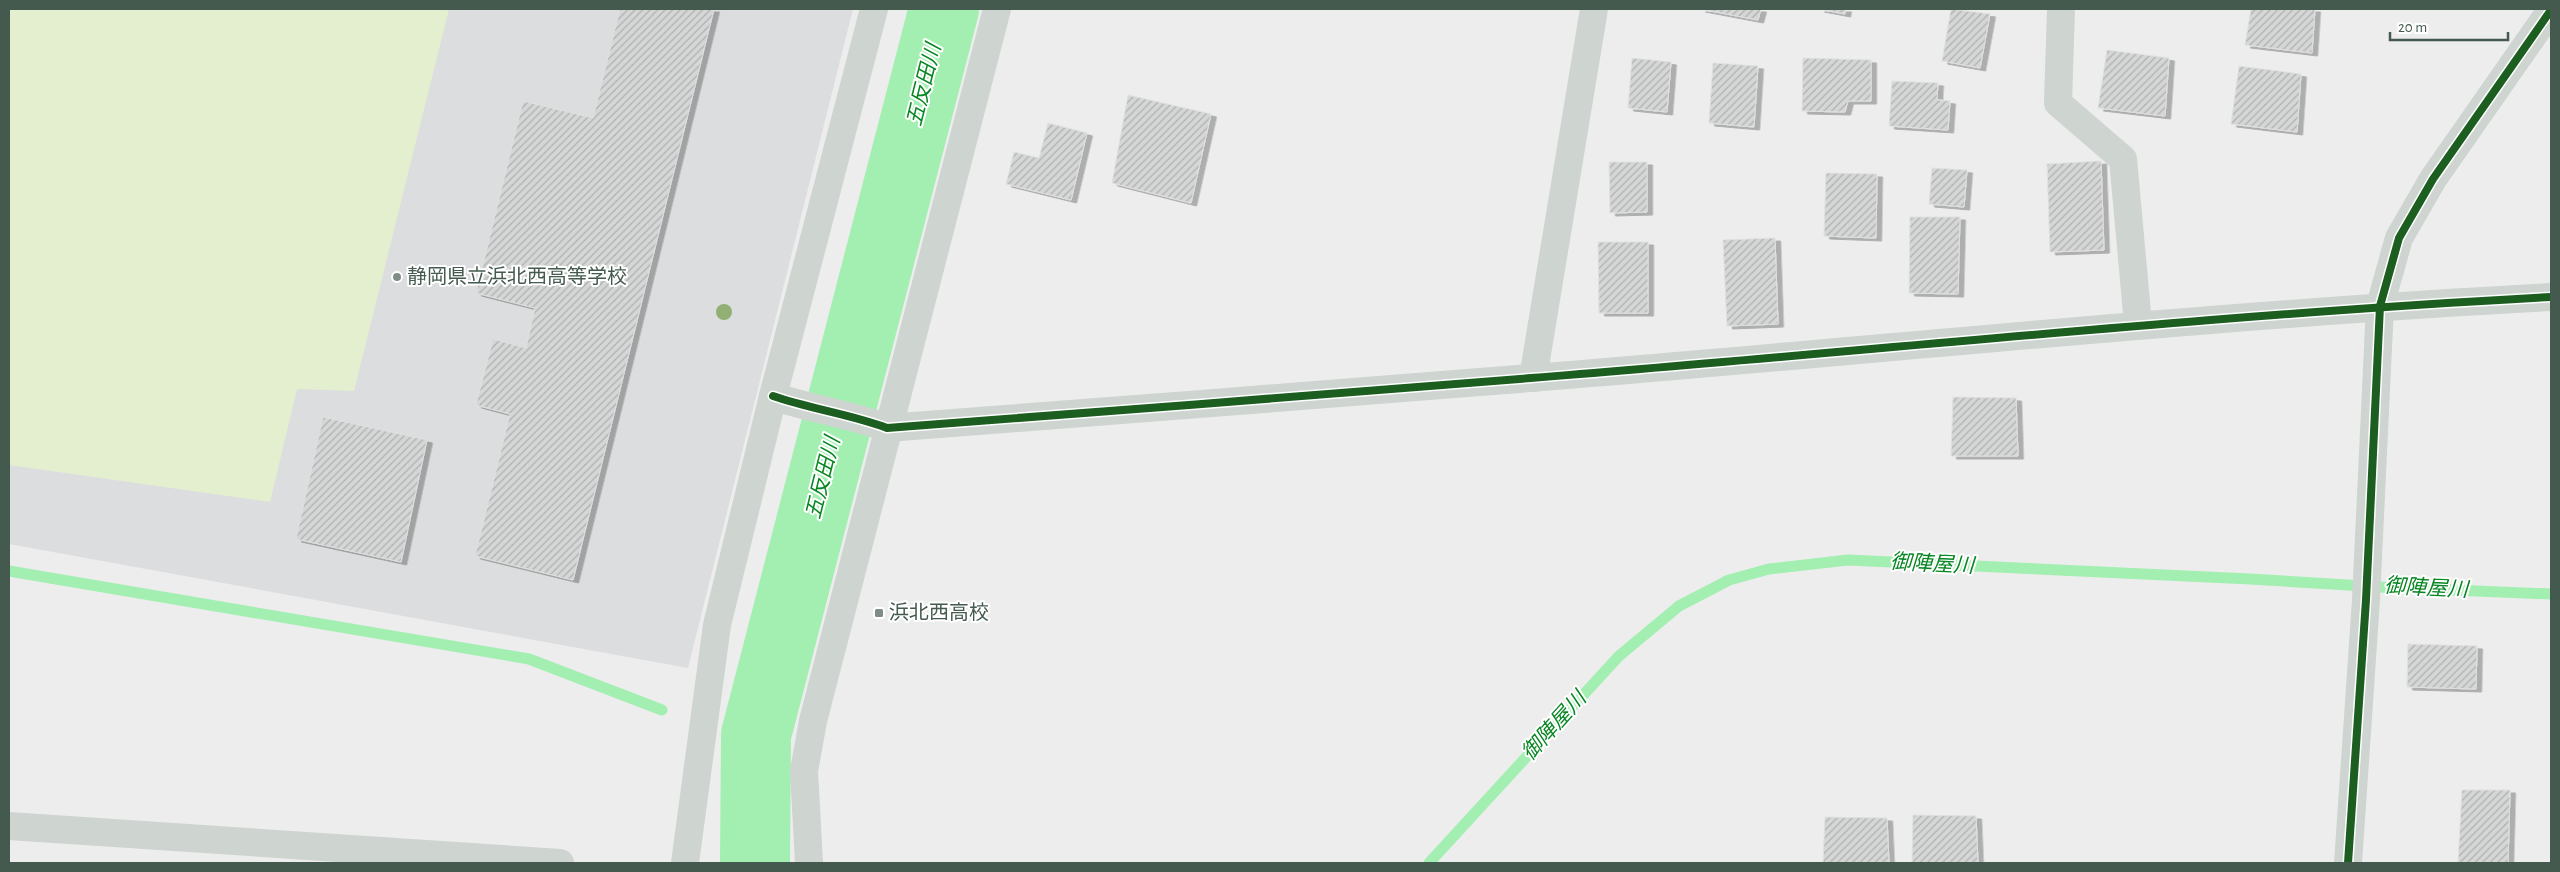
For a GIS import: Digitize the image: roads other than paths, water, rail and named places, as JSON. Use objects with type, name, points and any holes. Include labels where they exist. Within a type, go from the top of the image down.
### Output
[{"type":"street","points":[[685,863],[716,625],[773,396],[874,9]]},
{"type":"street","points":[[809,863],[804,772],[813,721],[877,424],[997,9]]},
{"type":"street","points":[[1533,378],[1594,9]]},
{"type":"street","points":[[2061,9],[2058,103],[2123,158],[2138,324]]},
{"type":"street","points":[[2348,863],[2367,588],[2380,306],[2399,238],[2432,179],[2551,10]]},
{"type":"street","points":[[773,396],[803,407],[877,424],[1533,378],[2138,324],[2380,306],[2551,296]]},
{"type":"street","points":[[9,826],[560,863]]},
{"type":"waterway","name":"五反田川","points":[[755,863],[756,735],[944,9]]},
{"type":"waterway","name":"御陣屋川","points":[[1429,863],[1619,656],[1679,606],[1729,580],[1769,569],[1848,560],[2551,594]]},
{"type":"waterway","points":[[9,571],[529,659],[662,710]]},
{"type":"place","name":"静岡県立浜北西高等学校","points":[[397,277]]},
{"type":"place","name":"浜北西高校","points":[[879,613]]}]
